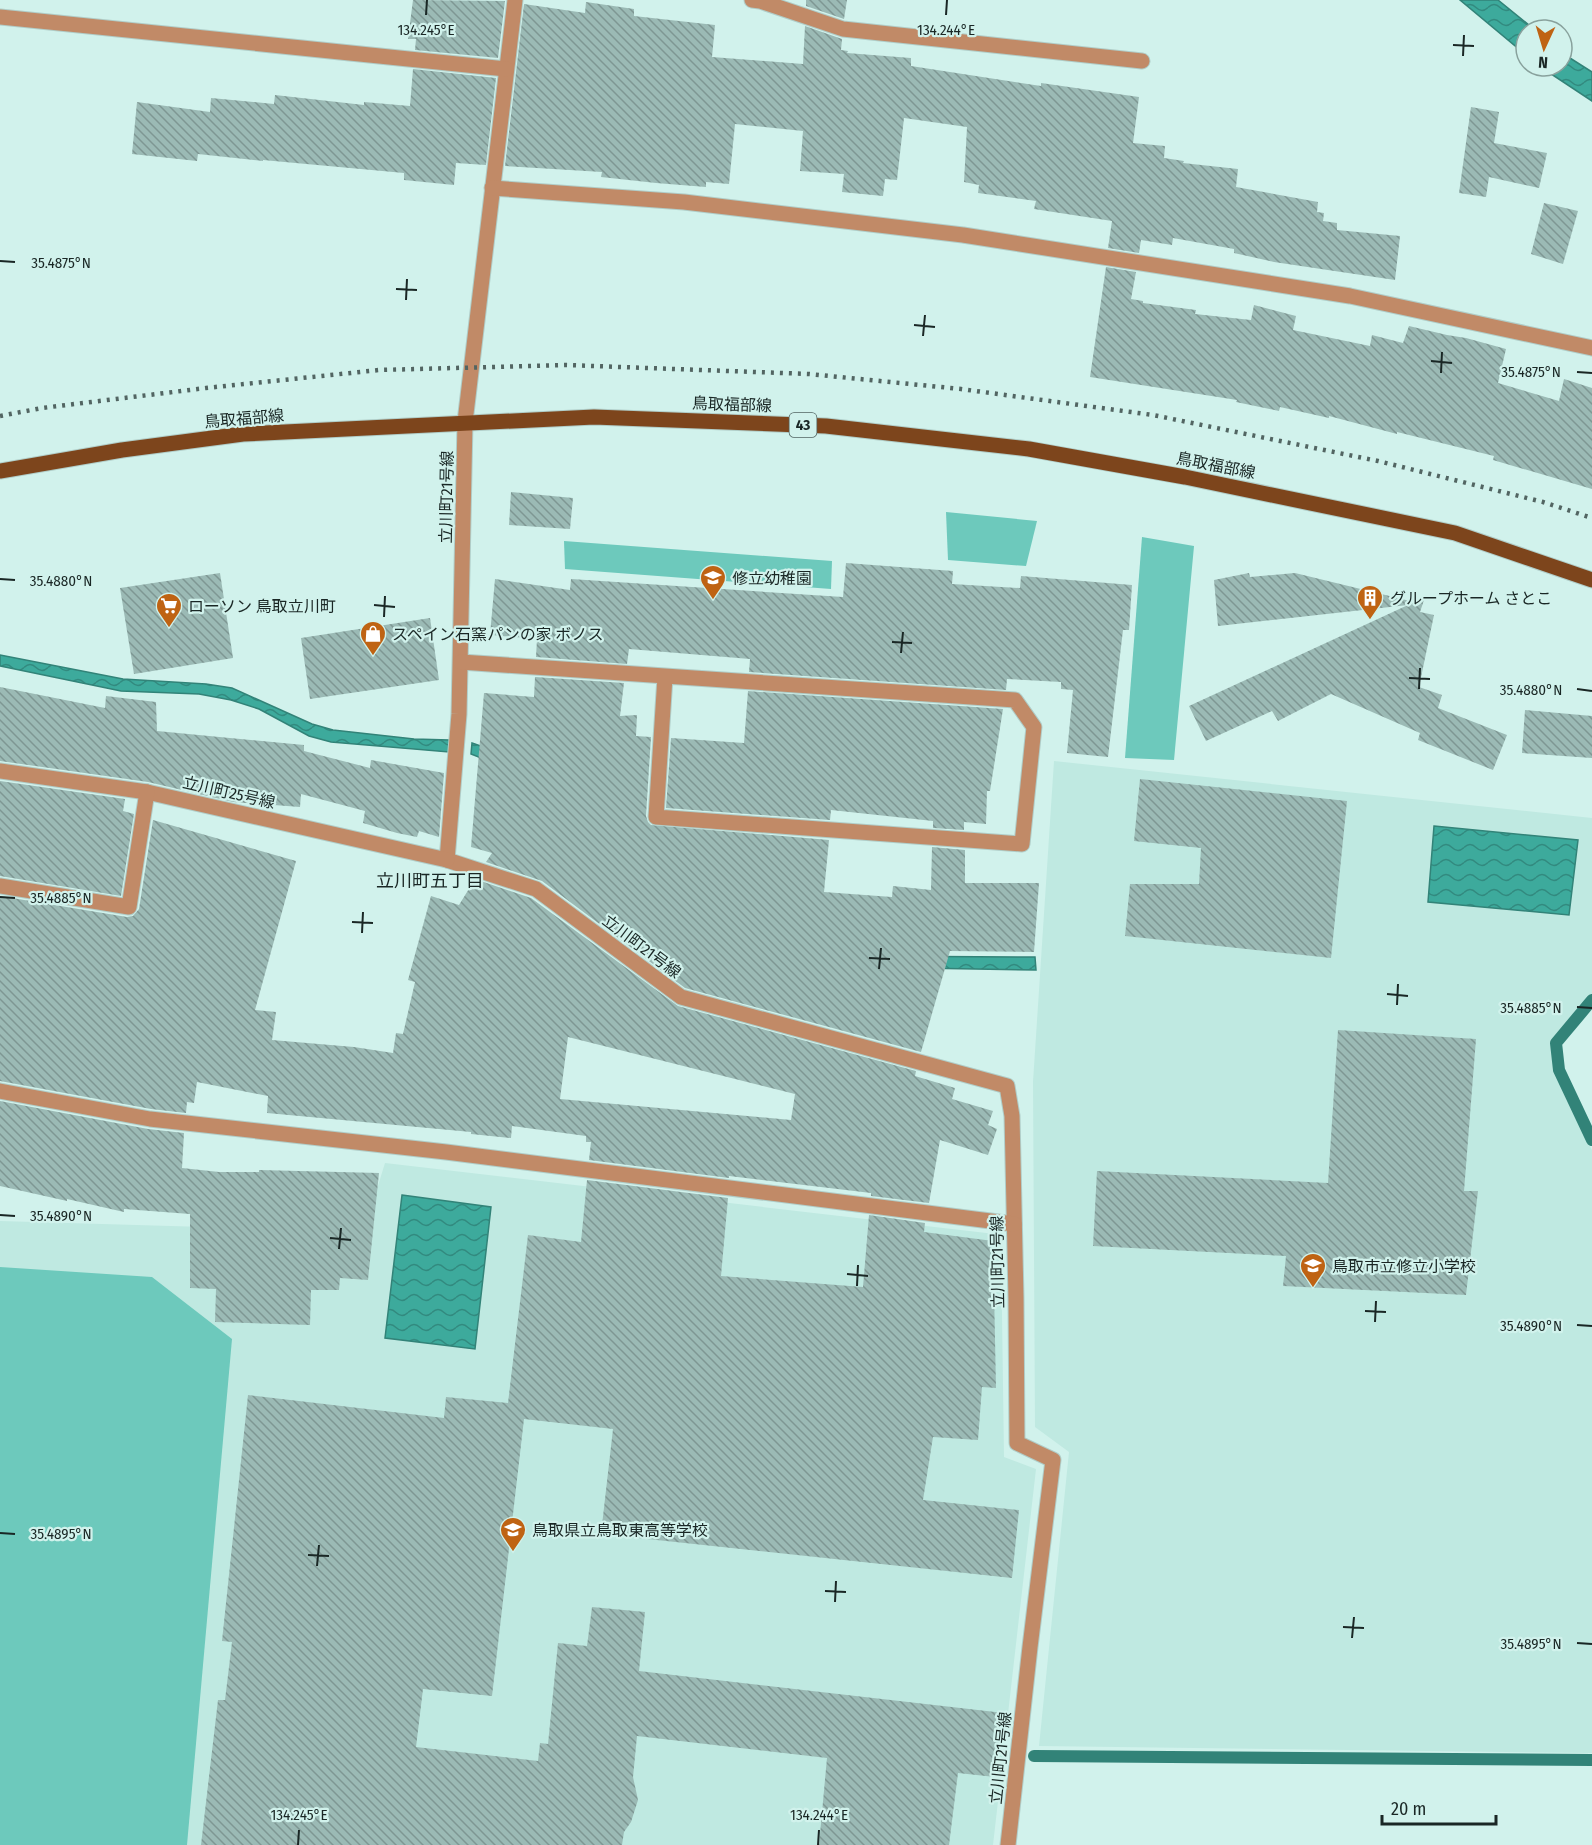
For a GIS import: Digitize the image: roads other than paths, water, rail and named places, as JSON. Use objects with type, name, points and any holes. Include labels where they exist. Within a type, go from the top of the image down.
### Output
[{"type":"main road","name":"鳥取福部線","points":[[0,471],[122,450],[243,434],[594,417],[826,426],[1029,449],[1185,477],[1455,533],[1592,580]]},
{"type":"street","name":"立川町21号線","points":[[515,0],[465,422],[459,714],[447,860],[536,890],[681,997],[1007,1086],[1012,1116],[1017,1443],[1053,1460],[1008,1845]]},
{"type":"street","points":[[752,0],[843,29],[1142,61]]},
{"type":"street","points":[[0,17],[506,69]]},
{"type":"street","points":[[492,188],[684,202],[963,235],[1350,296],[1592,348]]},
{"type":"street","points":[[461,662],[1015,700],[1034,727],[1022,844],[656,817],[664,676]]},
{"type":"street","name":"立川町25号線","points":[[0,771],[147,792],[447,860]]},
{"type":"street","points":[[0,886],[129,907],[147,792]]},
{"type":"street","points":[[0,1091],[150,1119],[446,1152],[1014,1224]]},
{"type":"water","points":[[1460,0],[1498,0],[1520,18],[1514,18],[1514,45]]},
{"type":"water","points":[[1574,61],[1592,72],[1592,101],[1557,78],[1574,78]]},
{"type":"water","points":[[0,655],[123,679],[206,684],[232,688],[312,724],[333,730],[414,739],[449,740],[449,752],[331,742],[309,736],[259,709],[231,700],[199,694],[121,691],[0,666]]},
{"type":"water","points":[[472,743],[523,761],[855,956],[1035,957],[1036,970],[861,967],[527,776],[471,754]]},
{"type":"water","points":[[1434,826],[1578,840],[1569,915],[1428,902]]},
{"type":"water","points":[[402,1195],[491,1207],[475,1349],[385,1338]]},
{"type":"waterway","points":[[1592,1000],[1556,1043],[1559,1070],[1592,1140]]},
{"type":"waterway","points":[[1034,1756],[1592,1760]]},
{"type":"railway","points":[[0,416],[42,408],[206,388],[379,370],[567,365],[809,374],[961,389],[1153,415],[1378,461],[1543,502],[1592,518]]},
{"type":"place","name":"修立幼稚園","points":[[713,601]]},
{"type":"place","name":"グループホーム さとこ","points":[[1370,621]]},
{"type":"place","name":"ローソン 鳥取立川町","points":[[169,629]]},
{"type":"place","name":"スペイン石窯パンの家 ボノス","points":[[373,657]]},
{"type":"place","name":"鳥取市立修立小学校","points":[[1313,1289]]},
{"type":"place","name":"鳥取県立鳥取東高等学校","points":[[513,1553]]},
{"type":"district","name":"立川町五丁目","points":[[430,881]]}]
